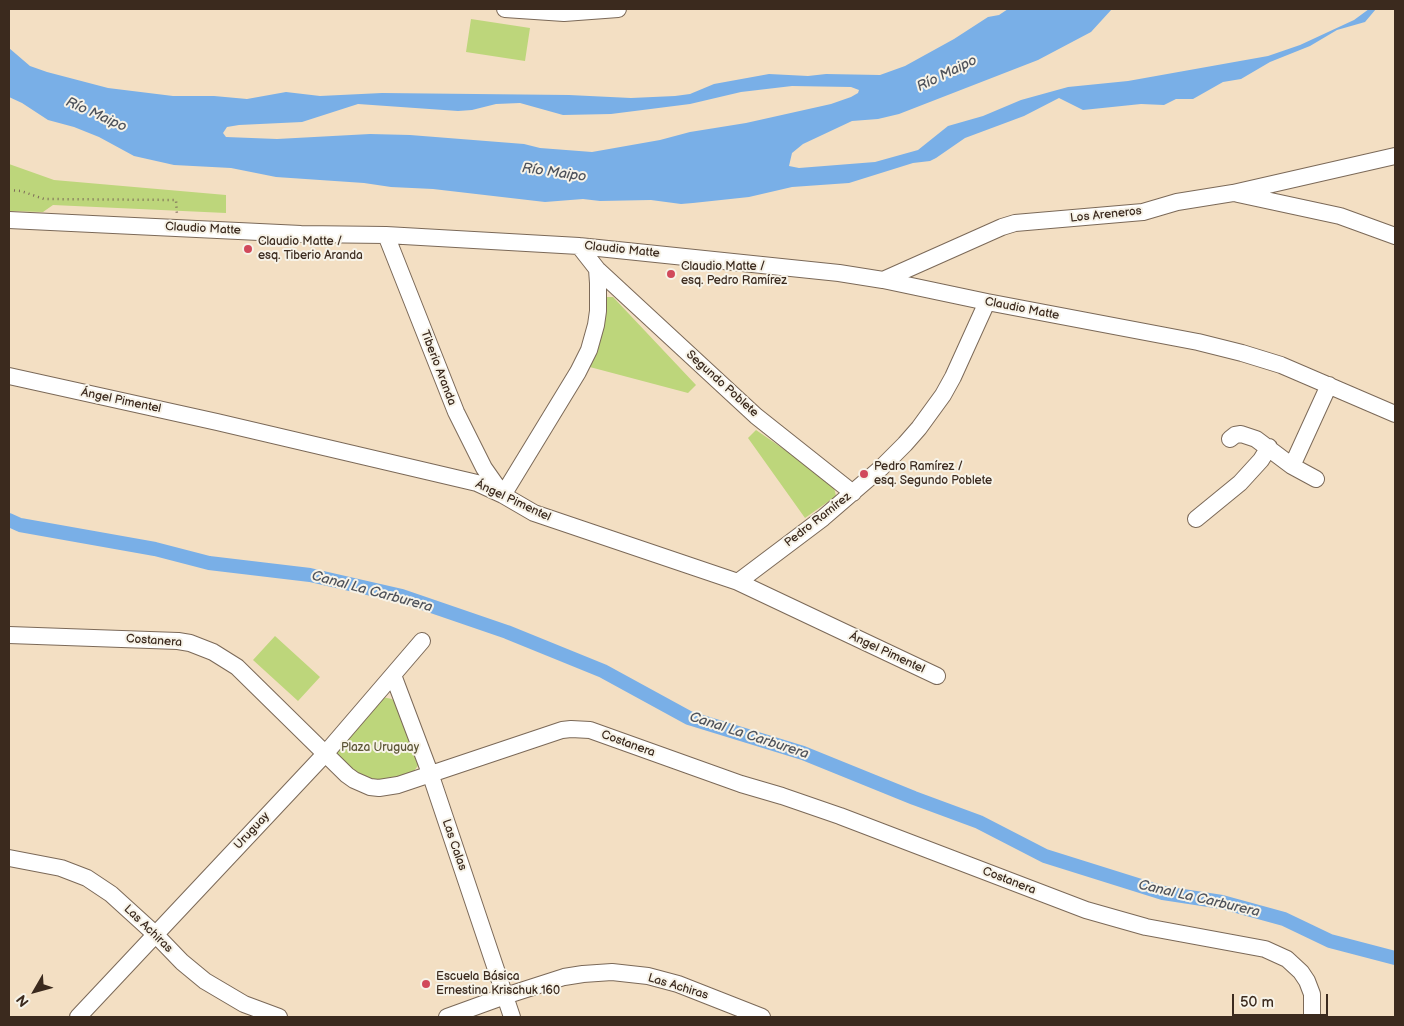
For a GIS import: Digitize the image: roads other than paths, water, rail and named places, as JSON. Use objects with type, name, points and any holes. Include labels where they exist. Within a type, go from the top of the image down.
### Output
[{"type":"street","points":[[509,9],[564,13],[618,9]]},
{"type":"street","name":"Los Areneros","points":[[883,280],[1015,223],[1143,212],[1178,202],[1233,193],[1395,156]]},
{"type":"street","points":[[1233,193],[1340,216],[1395,236]]},
{"type":"street","name":"Claudio Matte","points":[[9,220],[301,234],[386,235],[579,246],[830,272],[883,280],[987,302],[1198,342],[1242,353],[1281,365],[1395,414]]},
{"type":"street","name":"Tiberio Aranda","points":[[386,235],[456,412],[484,468],[503,495]]},
{"type":"street","name":"Segundo Poblete","points":[[579,246],[597,269],[756,416],[853,493]]},
{"type":"street","points":[[503,495],[578,372],[589,350],[598,311],[597,269]]},
{"type":"street","name":"Pedro Ramírez","points":[[738,582],[853,493],[899,450],[932,411],[952,377],[987,302]]},
{"type":"street","name":"Ángel Pimentel","points":[[9,376],[217,422],[477,483],[544,517],[687,563],[738,582],[937,676]]},
{"type":"street","points":[[1292,466],[1329,385]]},
{"type":"street","points":[[1230,439],[1235,435],[1241,434],[1256,439],[1292,466],[1316,479]]},
{"type":"street","points":[[1196,519],[1240,483],[1251,472],[1269,447]]},
{"type":"street","name":"Costanera","points":[[9,635],[178,641],[202,647],[237,667],[324,754],[354,780],[370,787],[388,787],[562,730],[590,730],[741,784],[840,816],[1086,910],[1146,927],[1258,947],[1278,955],[1294,965],[1306,980],[1313,1001],[1312,1017]]},
{"type":"street","name":"Uruguay","points":[[78,1017],[324,754],[422,641]]},
{"type":"street","name":"Las Calas","points":[[394,674],[430,773],[512,1017]]},
{"type":"street","name":"Las Achiras","points":[[9,858],[61,868],[87,878],[111,894],[155,934],[182,962],[205,981],[244,1004],[279,1017]]},
{"type":"street","name":"Las Achiras","points":[[447,1017],[564,977],[598,972],[648,976],[678,984],[762,1017]]},
{"type":"water","name":"Río Maipo","points":[[1008,9],[1112,9],[1091,32],[1038,60],[899,114],[878,119],[852,121],[803,144],[792,153],[789,166],[799,168],[875,162],[918,150],[948,126],[983,116],[1021,100],[1068,87],[1128,81],[1268,56],[1300,45],[1354,20],[1369,9],[1376,9],[1365,22],[1337,30],[1310,46],[1270,62],[1241,79],[1223,82],[1193,99],[1176,99],[1164,105],[1141,104],[1083,110],[1059,98],[1024,116],[965,138],[930,161],[913,163],[849,183],[792,187],[749,197],[681,204],[651,200],[600,201],[583,199],[545,202],[433,189],[276,177],[231,168],[174,165],[134,156],[99,137],[74,127],[48,120],[9,97],[9,48],[30,66],[47,72],[108,88],[173,96],[214,96],[247,99],[286,92],[320,96],[382,93],[569,95],[631,98],[675,96],[690,94],[714,84],[769,74],[808,76],[826,74],[880,75],[905,66],[954,39],[988,17],[999,15]],"holes":[[[792,86],[851,87],[859,90],[858,93],[831,104],[746,123],[690,132],[660,140],[592,152],[540,148],[524,144],[410,135],[370,134],[277,139],[226,137],[223,133],[227,127],[239,125],[302,122],[358,104],[458,111],[472,110],[496,104],[520,103],[563,115],[611,114],[690,104],[741,92]]]},
{"type":"waterway","name":"Canal La Carburera","points":[[9,520],[20,525],[155,549],[209,563],[310,575],[402,596],[507,632],[603,671],[689,718],[803,753],[979,822],[1045,856],[1163,893],[1222,902],[1284,919],[1330,941],[1395,958]]},
{"type":"place","name":"Claudio Matte / esq. Tiberio Aranda","points":[[248,249]]},
{"type":"place","name":"Claudio Matte / esq. Pedro Ramírez","points":[[671,274]]},
{"type":"place","name":"Pedro Ramírez / esq. Segundo Poblete","points":[[864,474]]},
{"type":"place","name":"Escuela Básica Ernestina Krischuk 160","points":[[426,984]]},
{"type":"park label","name":"Plaza Uruguay","points":[[380,748]]}]
